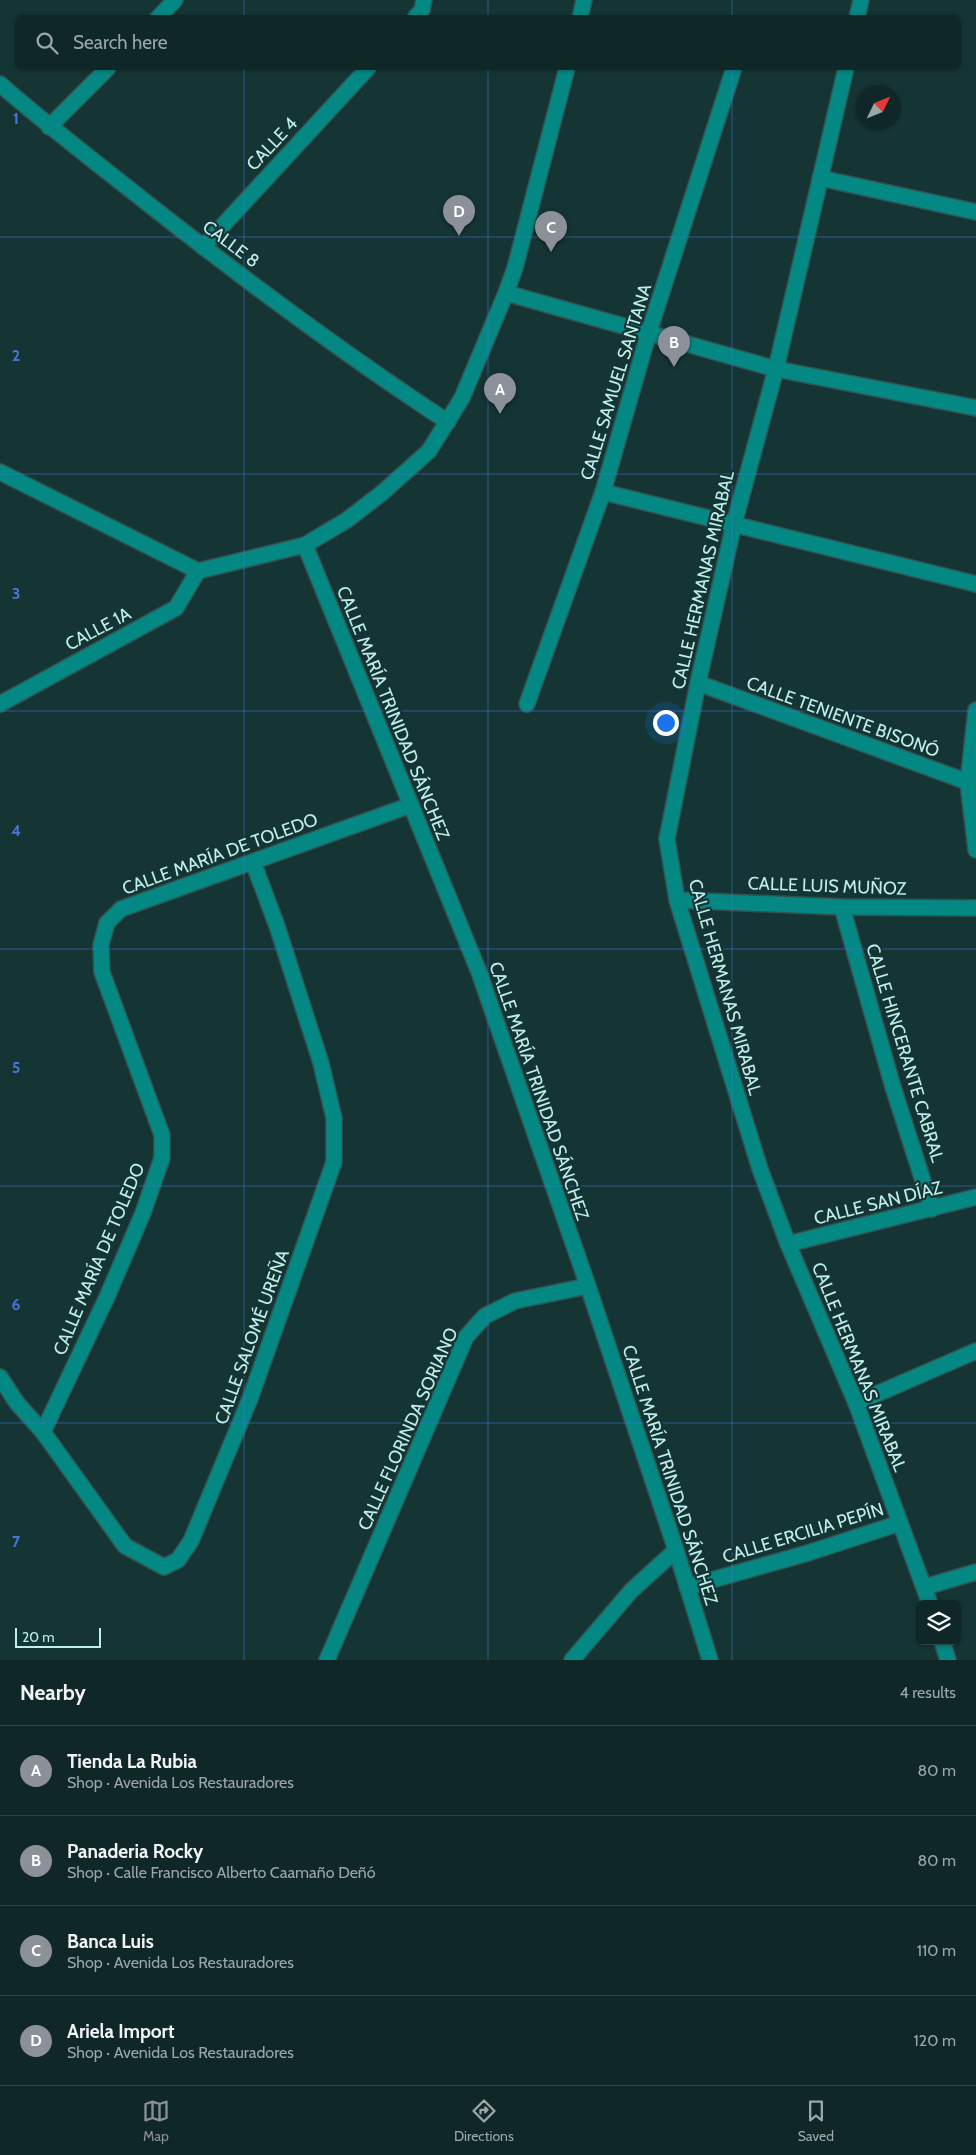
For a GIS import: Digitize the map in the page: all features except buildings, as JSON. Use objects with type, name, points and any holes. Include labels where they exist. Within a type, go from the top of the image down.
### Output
[{"type":"street","points":[[161,15],[175,0]]},
{"type":"street","points":[[418,15],[422,10],[424,0]]},
{"type":"street","points":[[581,15],[584,0]]},
{"type":"street","points":[[858,15],[861,0]]},
{"type":"street","points":[[49,127],[106,70]]},
{"type":"street","name":"CALLE 4","points":[[203,246],[366,70]]},
{"type":"street","points":[[0,472],[198,571],[305,545],[346,520],[382,493],[429,451],[462,398],[515,268],[566,70]]},
{"type":"street","name":"CALLE SAMUEL SANTANA","points":[[527,704],[603,492],[649,332],[733,70]]},
{"type":"street","name":"CALLE HERMANAS MIRABAL","points":[[846,70],[776,369],[734,524],[698,683],[667,839],[677,900],[760,1169],[788,1244],[856,1403],[929,1600]]},
{"type":"street","name":"CALLE 8","points":[[0,84],[49,127],[203,246],[378,376],[448,422]]},
{"type":"street","points":[[820,178],[976,212]]},
{"type":"street","points":[[506,293],[776,369],[976,408]]},
{"type":"street","points":[[603,492],[976,584]]},
{"type":"street","name":"CALLE MARÍA TRINIDAD SÁNCHEZ","points":[[305,545],[479,972],[588,1286],[676,1550],[710,1660]]},
{"type":"street","name":"CALLE 1A","points":[[0,704],[176,608],[198,571]]},
{"type":"street","name":"CALLE TENIENTE BISONÓ","points":[[698,683],[972,784]]},
{"type":"street","points":[[976,710],[972,784],[976,850]]},
{"type":"street","name":"CALLE MARÍA DE TOLEDO","points":[[43,1432],[114,1280],[143,1213],[162,1158],[162,1135],[102,972],[101,945],[107,923],[121,909],[411,806]]},
{"type":"street","name":"CALLE SALOMÉ UREÑA","points":[[0,1377],[17,1403],[43,1432],[125,1546],[164,1567],[178,1560],[191,1542],[250,1399],[334,1162],[334,1118],[321,1063],[277,926],[253,862]]},
{"type":"street","name":"CALLE LUIS MUÑOZ","points":[[677,900],[842,907],[976,908]]},
{"type":"street","name":"CALLE HINCERANTE CABRAL","points":[[842,907],[894,1087],[932,1209]]},
{"type":"street","name":"CALLE SAN DÍAZ","points":[[788,1244],[976,1197]]},
{"type":"street","name":"CALLE FLORINDA SORIANO","points":[[327,1660],[466,1337],[485,1316],[515,1301],[588,1286]]},
{"type":"street","points":[[856,1403],[976,1351]]},
{"type":"street","name":"CALLE ERCILIA PEPÍN","points":[[687,1587],[808,1553],[900,1523]]},
{"type":"street","points":[[572,1660],[630,1591],[659,1563],[676,1550]]},
{"type":"street","points":[[925,1587],[976,1572]]},
{"type":"street","points":[[943,1645],[948,1660]]},
{"type":"place","name":"Ariela Import","points":[[459,236]]},
{"type":"place","name":"Banca Luis","points":[[551,252]]},
{"type":"place","name":"Panaderia Rocky","points":[[674,367]]},
{"type":"place","name":"Tienda La Rubia","points":[[500,414]]}]
